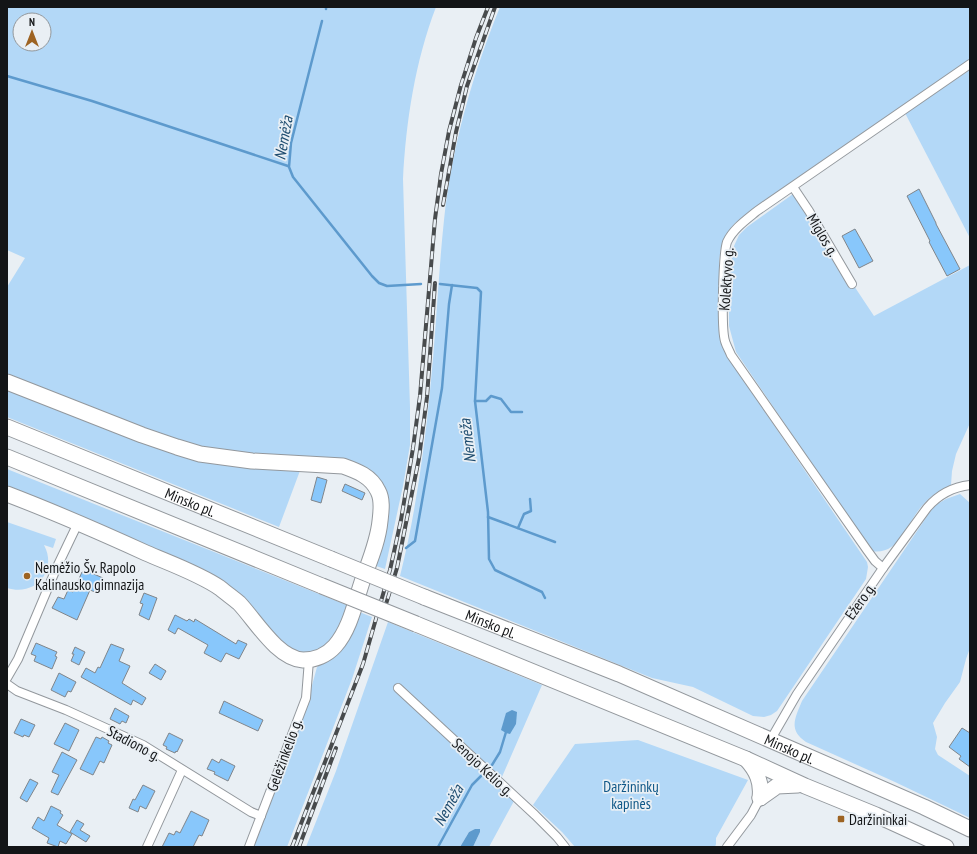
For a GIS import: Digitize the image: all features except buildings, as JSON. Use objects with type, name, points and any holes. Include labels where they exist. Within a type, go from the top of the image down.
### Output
[{"type":"highway","points":[[7,382],[142,435],[200,454],[252,461],[342,466],[367,477],[379,492],[381,502],[380,522],[373,549],[350,617],[342,635],[336,646],[329,652],[309,660],[292,657],[282,651],[274,644],[238,602],[215,584],[78,523],[7,494]]},
{"type":"highway","name":"Minsko pl.","points":[[7,427],[424,597],[619,674],[924,806],[970,829]]},
{"type":"highway","name":"Minsko pl.","points":[[7,457],[746,759],[946,847]]},
{"type":"highway","points":[[746,759],[755,770],[761,784],[760,798]]},
{"type":"highway","points":[[760,798],[777,786],[805,786]]},
{"type":"street","name":"Kolektyvo g.","points":[[883,568],[875,561],[731,355],[725,340],[723,325],[725,254],[727,242],[742,224],[757,212],[970,64]]},
{"type":"street","name":"Miglos g.","points":[[793,187],[810,211],[852,284]]},
{"type":"street","name":"Ežero g.","points":[[771,739],[797,694],[883,568],[932,502],[945,493],[962,486],[970,485]]},
{"type":"street","points":[[7,678],[18,659],[50,582],[78,523]]},
{"type":"street","name":"Geležinkelio g.","points":[[249,847],[306,698],[309,660]]},
{"type":"street","name":"Stadiono g.","points":[[7,684],[16,691],[66,710],[143,745],[251,812],[261,816]]},
{"type":"street","name":"Senojo Kelio g.","points":[[398,688],[535,815],[565,847]]},
{"type":"street","points":[[147,847],[182,770]]},
{"type":"street","points":[[727,847],[751,815],[760,798]]},
{"type":"green space","points":[[7,7],[436,7],[422,49],[417,70],[409,114],[404,157],[403,179],[410,445],[403,486],[385,569],[373,565],[386,499],[338,459],[239,452],[212,449],[188,443],[160,435],[7,375],[7,287],[25,258],[7,250]]},
{"type":"green space","points":[[500,7],[970,7],[970,59],[752,209],[735,223],[726,234],[721,247],[719,262],[719,326],[721,341],[731,362],[867,562],[868,567],[866,579],[777,711],[771,715],[764,717],[753,716],[693,687],[652,678],[400,576],[415,507],[425,438],[444,220],[452,165],[464,112],[472,85]]},
{"type":"green space","points":[[970,70],[970,238],[905,113]]},
{"type":"green space","points":[[793,194],[874,316],[970,265],[970,423],[956,454],[952,471],[951,485],[927,500],[901,538],[889,549],[871,551],[736,352],[729,326],[729,275],[734,246],[739,235],[747,227]]},
{"type":"green space","points":[[7,388],[162,449],[301,468],[279,527],[7,417]]},
{"type":"green space","points":[[7,469],[349,606],[340,629],[325,647],[310,654],[289,649],[241,599],[7,488]]},
{"type":"green space","points":[[960,494],[970,503],[970,648],[960,682],[933,723],[937,737],[935,749],[938,755],[970,776],[970,818],[806,742],[800,737],[795,728],[795,718],[802,701],[934,506],[946,499]]},
{"type":"green space","points":[[7,522],[56,539],[53,548],[44,545],[48,555],[46,572],[41,580],[27,589],[17,590],[7,588]]},
{"type":"green space","points":[[357,611],[372,617],[352,679],[287,847],[253,847],[307,704],[317,667],[330,658]]},
{"type":"green space","points":[[388,622],[542,685],[498,786],[514,801],[489,847],[473,847],[480,832],[476,829],[469,832],[460,847],[306,847],[336,771]]},
{"type":"green space","name":"Daržininkų kapinės","points":[[638,740],[748,780],[716,838],[715,847],[575,847],[562,832],[533,805],[575,744]]},
{"type":"shaded area","points":[[512,710],[517,712],[516,724],[510,734],[501,730],[506,713]]},
{"type":"shaded area","points":[[475,829],[480,829],[480,832],[473,847],[460,847],[469,832]]},
{"type":"waterway","name":"Nemėža","points":[[322,21],[291,143],[289,167],[293,177],[379,283],[387,286],[421,284]]},
{"type":"waterway","points":[[7,76],[92,101],[288,166]]},
{"type":"waterway","name":"Nemėža","points":[[440,284],[477,288],[481,292],[475,401],[488,512],[489,559],[495,570],[542,592],[545,598]]},
{"type":"waterway","points":[[406,548],[415,541],[442,388],[452,285]]},
{"type":"waterway","points":[[475,401],[486,401],[491,396],[501,399],[511,412],[522,412]]},
{"type":"waterway","points":[[518,528],[524,514],[531,511],[530,499]]},
{"type":"waterway","points":[[488,517],[555,542]]},
{"type":"waterway","name":"Nemėža","points":[[492,765],[500,752],[506,732]]},
{"type":"waterway","name":"Nemėža","points":[[438,847],[472,785],[481,776]]},
{"type":"railway","points":[[292,847],[363,664],[390,570],[401,520],[420,396],[435,219],[441,174],[449,131],[461,85],[488,7]]},
{"type":"railway","points":[[443,205],[456,132],[467,86],[495,7]]},
{"type":"railway","points":[[383,614],[397,568],[419,458],[427,397],[435,283]]},
{"type":"railway","points":[[299,847],[336,748]]},
{"type":"place","name":"Nemėžio Šv. Rapolo Kalinausko gimnazija","points":[[27,576]]},
{"type":"place","name":"Daržininkai","points":[[841,819]]}]
